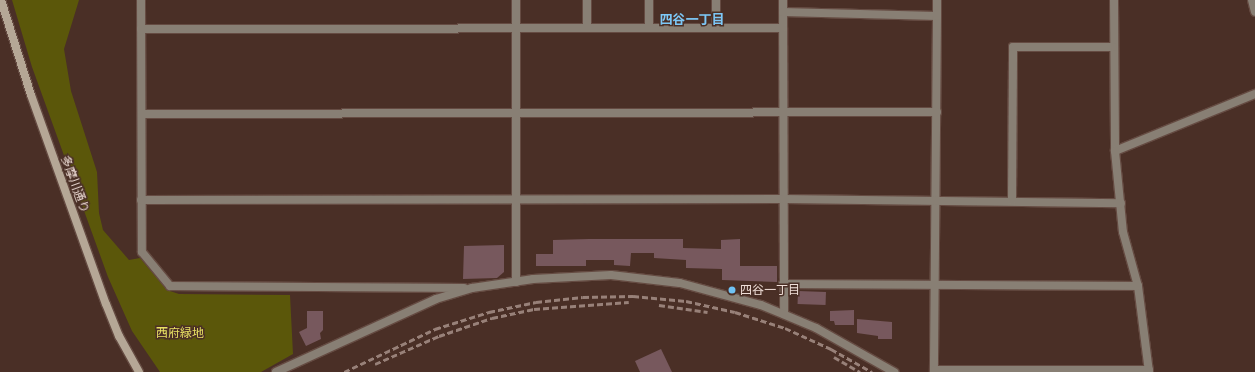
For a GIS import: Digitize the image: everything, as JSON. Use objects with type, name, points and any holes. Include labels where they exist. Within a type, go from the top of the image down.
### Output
[{"type":"street","name":"多摩川通り","points":[[1,0],[36,109],[106,304],[119,336],[139,372]]},
{"type":"street","points":[[141,0],[142,252],[170,286],[472,288],[566,276],[645,278],[725,294],[784,313],[854,348],[894,372]]},
{"type":"street","points":[[516,0],[516,282]]},
{"type":"street","points":[[587,0],[587,28]]},
{"type":"street","points":[[649,0],[649,28]]},
{"type":"street","points":[[716,0],[716,27]]},
{"type":"street","points":[[783,0],[784,313]]},
{"type":"street","points":[[937,0],[935,371],[1149,371],[1138,286],[1124,232],[1115,151],[1113,47],[1114,0]]},
{"type":"street","points":[[1252,0],[1255,12]]},
{"type":"street","points":[[783,12],[937,16]]},
{"type":"street","points":[[142,29],[783,28]]},
{"type":"street","points":[[1012,201],[1013,48],[1113,47]]},
{"type":"street","points":[[1115,151],[1255,94]]},
{"type":"street","points":[[142,114],[784,114],[937,112]]},
{"type":"street","points":[[141,200],[783,199],[1121,203]]},
{"type":"street","points":[[783,284],[1138,286]]},
{"type":"street","points":[[276,372],[404,312],[472,288]]},
{"type":"green space","name":"西府緑地","points":[[12,0],[79,0],[64,49],[71,91],[97,172],[99,213],[103,230],[129,260],[140,258],[167,290],[179,294],[290,295],[293,354],[261,372],[160,372],[132,331],[108,277],[32,67]]},
{"type":"building","points":[[683,239],[683,248],[721,249],[721,240],[740,239],[740,266],[777,266],[777,282],[722,280],[722,269],[686,268],[686,260],[654,258],[654,253],[631,253],[630,266],[614,265],[614,260],[586,260],[586,266],[536,266],[536,254],[553,254],[553,240]]},
{"type":"building","points":[[504,245],[504,272],[497,278],[463,279],[464,246]]},
{"type":"building","points":[[798,291],[826,292],[826,305],[798,304]]},
{"type":"building","points":[[854,310],[854,325],[835,325],[834,321],[830,321],[830,311]]},
{"type":"building","points":[[307,311],[323,311],[323,330],[320,333],[321,339],[306,346],[299,332],[307,328]]},
{"type":"building","points":[[857,319],[892,322],[892,339],[878,339],[878,336],[857,333]]},
{"type":"building","points":[[661,349],[672,372],[640,372],[635,361]]},
{"type":"railway","points":[[344,372],[435,329],[489,312],[536,302],[583,297],[633,296],[686,301],[735,312],[785,328],[831,349],[872,372]]},
{"type":"railway","points":[[375,364],[439,336],[492,318],[534,309],[629,302]]},
{"type":"railway","points":[[659,305],[708,312]]},
{"type":"railway","points":[[834,357],[860,372]]},
{"type":"place","name":"四谷一丁目","points":[[732,290]]},
{"type":"district","name":"四谷一丁目","points":[[692,19]]}]
